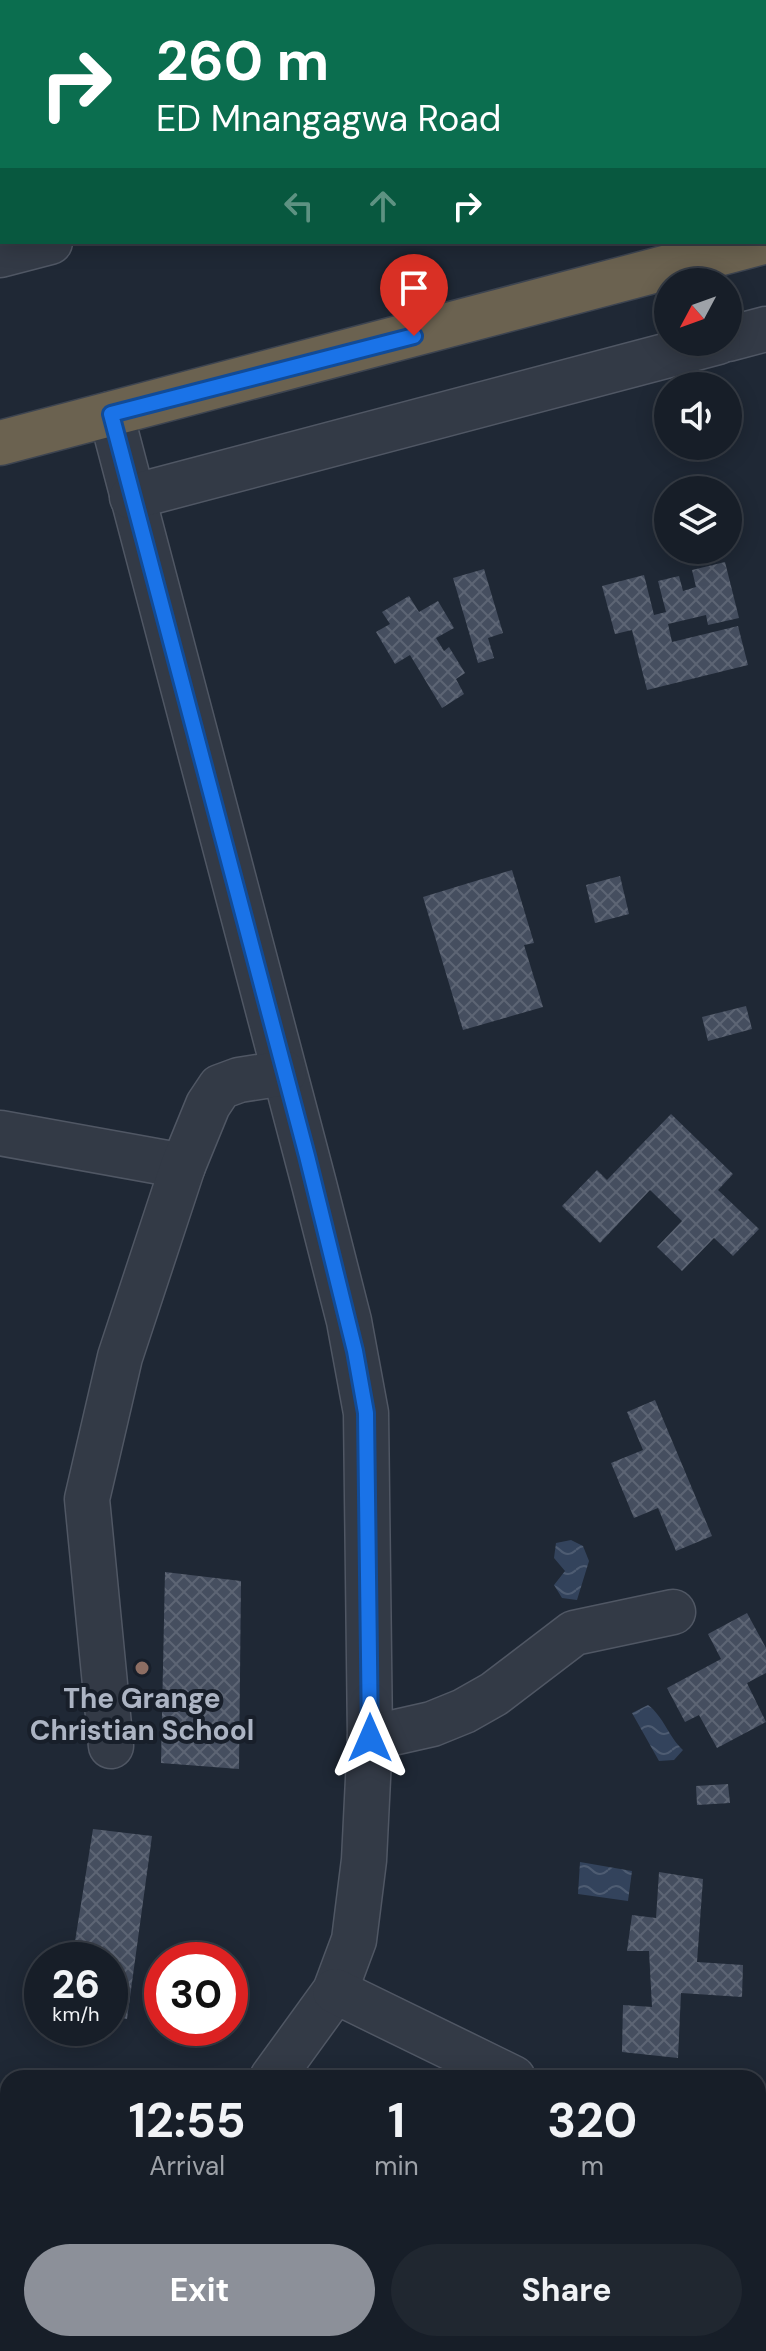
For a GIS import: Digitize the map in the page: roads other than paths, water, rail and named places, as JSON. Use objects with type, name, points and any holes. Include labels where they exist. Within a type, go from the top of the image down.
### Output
[{"type":"highway","points":[[0,443],[756,244]]},
{"type":"street","points":[[0,255],[42,244]]},
{"type":"street","points":[[742,335],[766,329]]},
{"type":"street","points":[[132,497],[665,356]]},
{"type":"street","points":[[111,414],[349,1321],[366,1413],[370,1738],[364,1860],[354,1940],[335,1991],[278,2070]]},
{"type":"street","points":[[111,1746],[89,1535],[88,1489],[120,1357],[183,1166],[208,1105],[220,1087],[239,1080],[284,1073]]},
{"type":"street","points":[[0,1133],[183,1166]]},
{"type":"street","points":[[370,1738],[432,1724],[464,1711],[494,1694],[574,1633],[673,1612]]},
{"type":"street","points":[[335,1991],[497,2070]]},
{"type":"water","points":[[571,1540],[583,1546],[589,1561],[577,1600],[562,1598],[554,1585],[565,1571],[554,1558],[556,1543]]},
{"type":"water","points":[[648,1705],[683,1750],[674,1760],[659,1761],[632,1713]]},
{"type":"water","points":[[580,1862],[632,1871],[628,1901],[578,1894]]},
{"type":"place","name":"The Grange Christian School","points":[[142,1668]]}]
